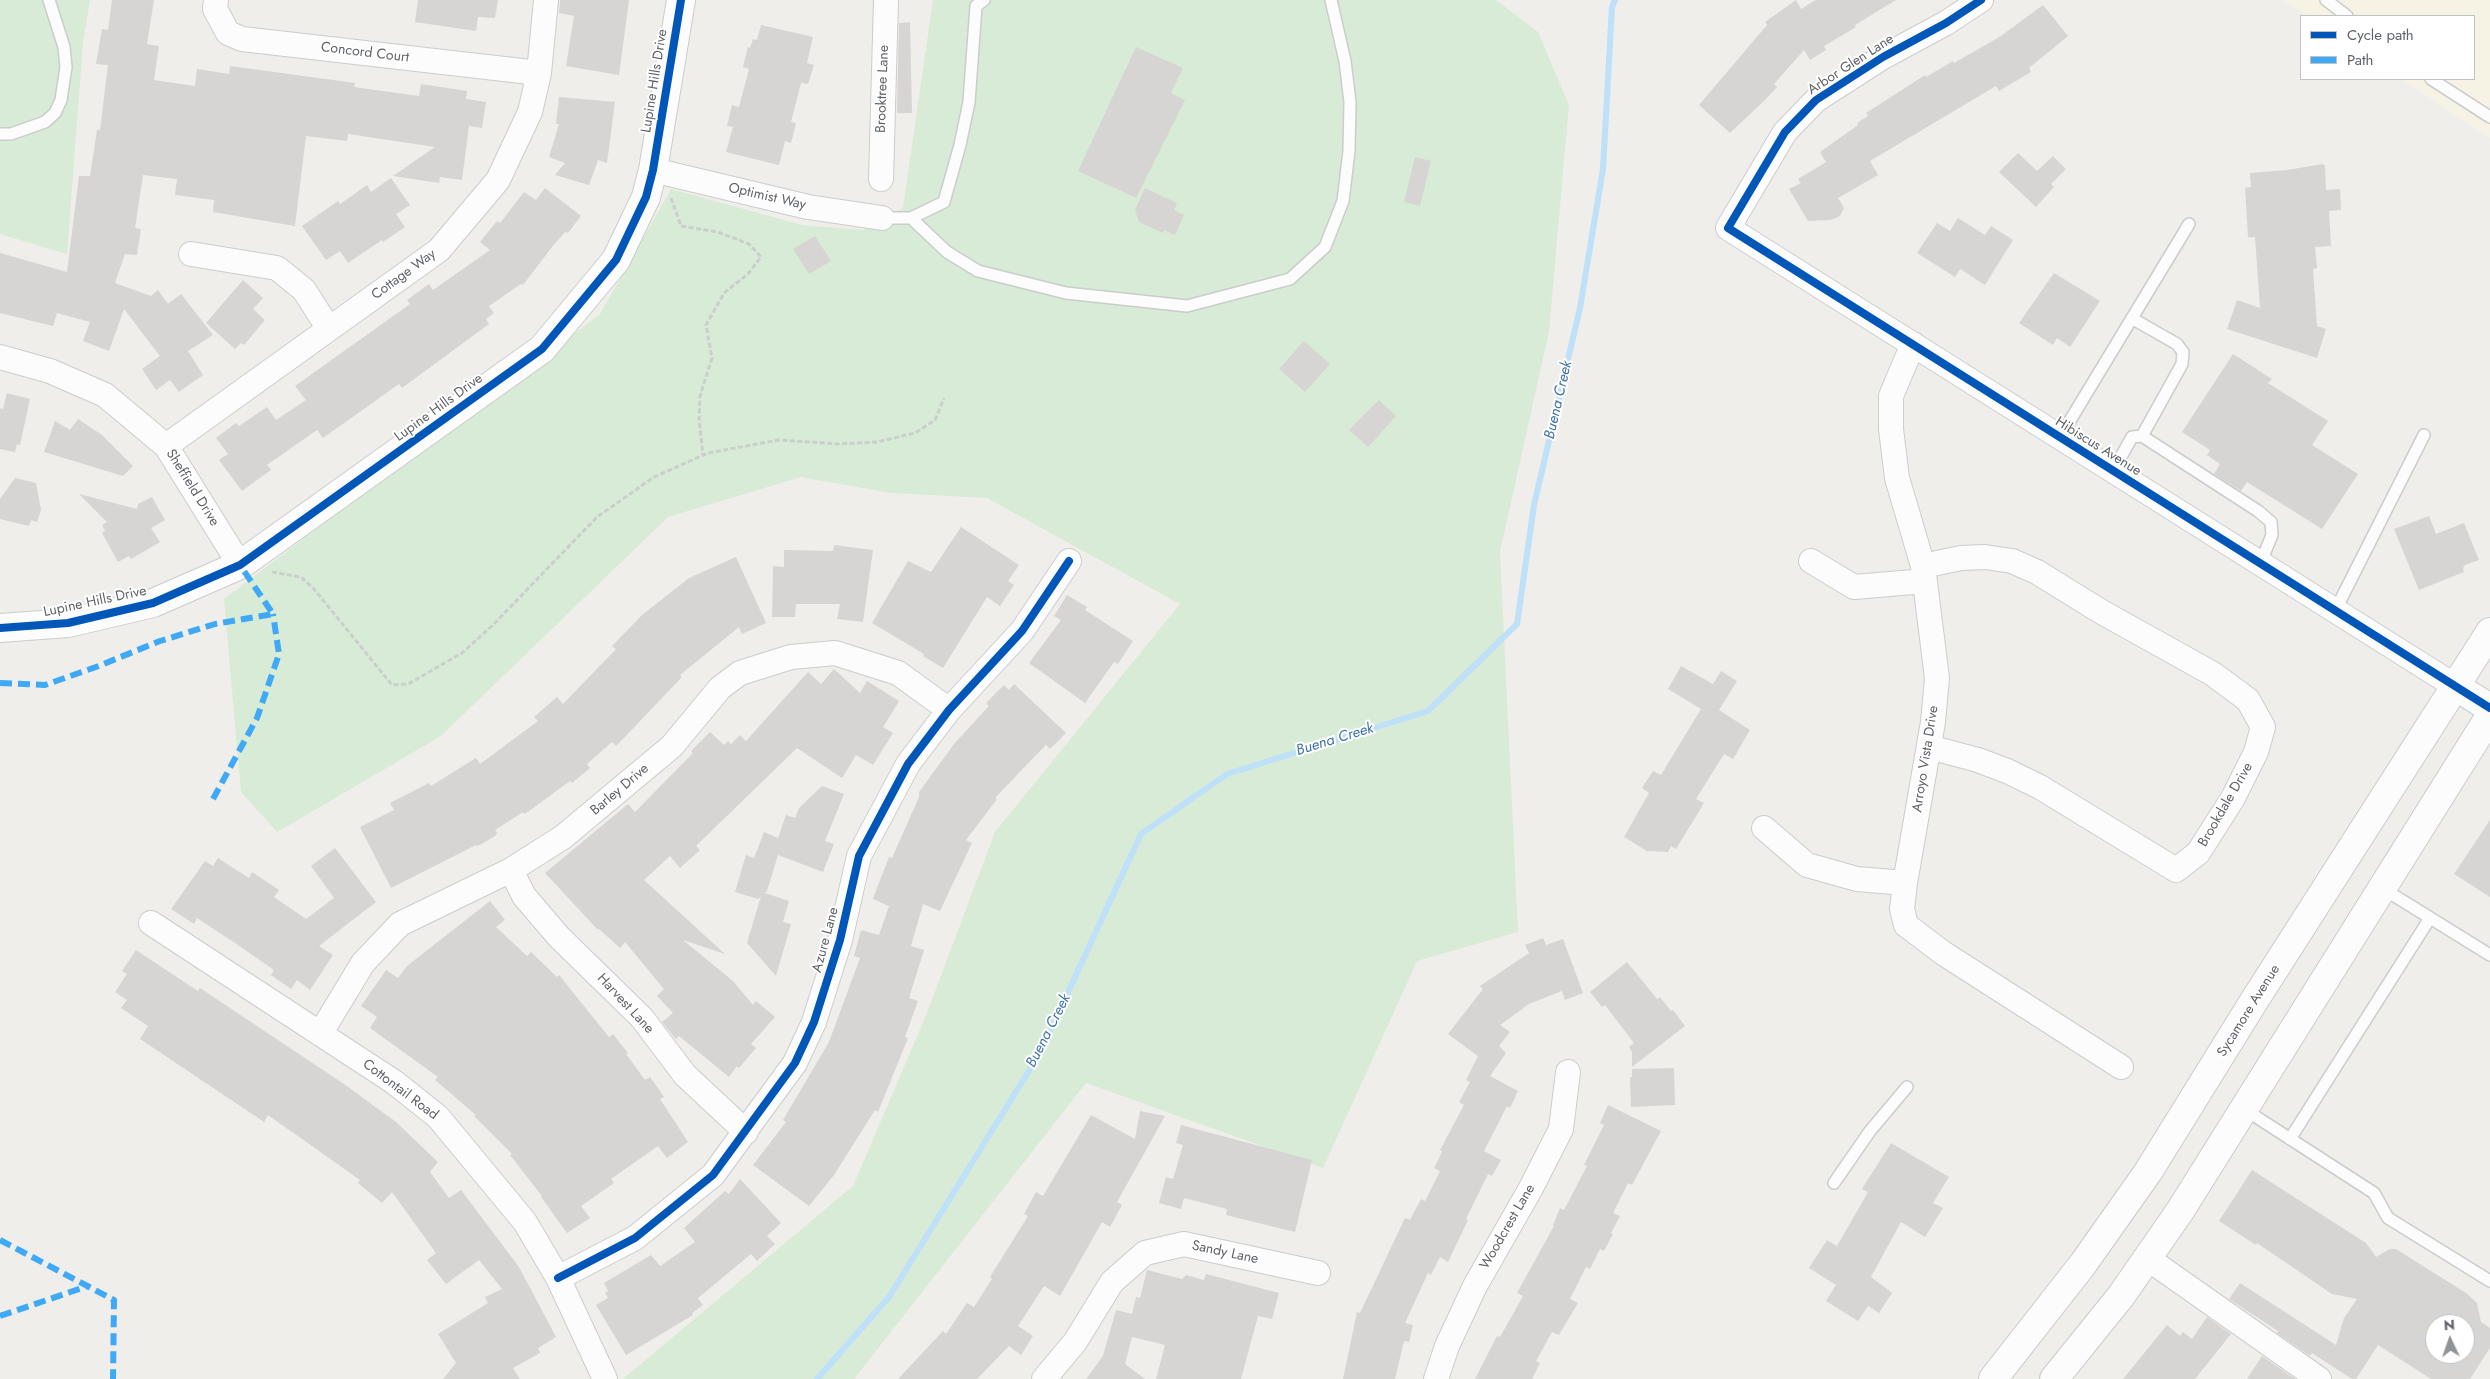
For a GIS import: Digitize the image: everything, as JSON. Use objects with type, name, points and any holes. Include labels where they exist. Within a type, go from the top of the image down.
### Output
[{"type":"main road","name":"Lupine Hills Drive","points":[[0,628],[68,623],[153,603],[240,566],[542,349],[616,260],[646,197],[653,170],[680,0]]},
{"type":"main road","name":"Sycamore Avenue","points":[[1992,1379],[2083,1264],[2148,1172],[2254,1001],[2490,632]]},
{"type":"main road","points":[[2455,686],[2490,708]]},
{"type":"main road","points":[[2054,1379],[2121,1296],[2180,1211],[2490,716]]},
{"type":"street","name":"Concord Court","points":[[216,0],[215,9],[228,32],[242,39],[539,73]]},
{"type":"street","name":"Cottage Way","points":[[166,446],[439,250],[498,180],[530,112],[539,73],[546,0]]},
{"type":"street","name":"Brooktree Lane","points":[[881,179],[886,0]]},
{"type":"street","name":"Arbor Glen Lane","points":[[1728,228],[1785,132],[1816,100],[1883,57],[1946,23],[1981,0]]},
{"type":"street","name":"Optimist Way","points":[[653,170],[808,208],[882,218]]},
{"type":"street","name":"Hibiscus Avenue","points":[[1728,228],[2455,686]]},
{"type":"street","points":[[191,254],[277,268],[304,290],[329,329]]},
{"type":"street","name":"Arroyo Vista Drive","points":[[1913,344],[1891,396],[1891,429],[1897,478],[1924,573],[1937,678],[1929,747],[1905,883],[1902,909],[1906,925],[1943,952],[2121,1067]]},
{"type":"street","name":"Sheffield Drive","points":[[0,357],[50,371],[105,395],[166,446],[240,566]]},
{"type":"street","name":"Brookdale Drive","points":[[1924,573],[1961,558],[1986,557],[2012,561],[2037,572],[2100,611],[2213,674],[2248,700],[2263,728],[2256,752],[2233,798],[2198,852],[2176,870],[2141,851],[2074,806],[2007,770],[1929,747]]},
{"type":"street","name":"Azure Lane","points":[[558,1278],[635,1238],[713,1175],[796,1063],[814,1022],[840,940],[859,856],[908,764],[949,710],[1022,631],[1069,561]]},
{"type":"street","points":[[1812,561],[1854,587],[1924,573]]},
{"type":"street","name":"Barley Drive","points":[[320,1034],[362,962],[400,924],[511,870],[563,837],[672,746],[720,688],[740,673],[791,657],[835,653],[898,673],[949,710]]},
{"type":"street","points":[[1764,828],[1807,865],[1857,879],[1905,883]]},
{"type":"street","name":"Harvest Lane","points":[[511,870],[524,896],[559,937],[642,1018],[685,1075],[746,1132]]},
{"type":"street","name":"Cottontail Road","points":[[151,922],[394,1082],[438,1117],[525,1222],[558,1278],[601,1378]]},
{"type":"street","name":"Woodcrest Lane","points":[[1436,1379],[1447,1346],[1475,1286],[1531,1188],[1561,1129],[1568,1072]]},
{"type":"street","name":"Sandy Lane","points":[[1044,1379],[1075,1342],[1112,1282],[1145,1253],[1184,1244],[1318,1273]]},
{"type":"street","points":[[2147,1258],[2319,1379]]},
{"type":"lane","points":[[0,134],[11,134],[45,122],[55,113],[61,100],[66,67],[64,47],[49,0]]},
{"type":"lane","points":[[882,218],[912,218],[944,202],[960,145],[969,102],[976,6],[984,0]]},
{"type":"lane","points":[[912,218],[947,252],[978,271],[1066,293],[1187,306],[1290,279],[1325,247],[1343,201],[1350,102],[1345,61],[1331,0]]},
{"type":"lane","points":[[2326,0],[2346,15]]},
{"type":"lane","points":[[2432,80],[2490,117]]},
{"type":"lane","points":[[2060,437],[2189,224]]},
{"type":"lane","points":[[2133,319],[2177,344],[2183,352],[2182,364],[2142,436]]},
{"type":"lane","points":[[2335,611],[2424,435]]},
{"type":"lane","points":[[2114,471],[2132,437],[2142,436],[2271,522],[2272,535],[2260,564]]},
{"type":"lane","points":[[2382,888],[2490,955]]},
{"type":"lane","points":[[2290,1139],[2430,918]]},
{"type":"lane","points":[[1834,1183],[1870,1131],[1907,1087]]},
{"type":"lane","points":[[2244,1109],[2374,1192],[2388,1218],[2490,1281]]},
{"type":"path","points":[[653,170],[673,202],[681,226],[718,232],[749,244],[761,257],[748,274],[724,293],[706,326],[712,358],[700,396],[703,455]]},
{"type":"path","points":[[240,566],[301,577],[314,589],[392,685],[408,684],[462,653],[492,626],[597,517],[654,477],[703,455],[779,440],[839,444],[877,442],[915,433],[935,420],[944,398]]},
{"type":"shaded area","points":[[2283,0],[2490,0],[2490,138],[2403,80],[2475,80],[2475,15],[2306,15]]},
{"type":"green space","points":[[0,0],[90,0],[83,43],[67,254],[0,234]]},
{"type":"green space","points":[[933,0],[1496,0],[1538,32],[1569,105],[1549,331],[1500,552],[1518,932],[1417,961],[1323,1168],[1086,1083],[854,1379],[623,1379],[853,1186],[927,1013],[995,832],[1180,604],[987,498],[891,493],[801,477],[668,517],[441,736],[277,832],[241,792],[224,599],[600,314],[671,189],[802,225],[863,230],[903,208]]},
{"type":"building","points":[[112,0],[154,0],[147,44],[159,46],[154,80],[195,86],[197,69],[229,74],[230,66],[355,83],[354,87],[419,96],[421,84],[467,91],[466,99],[486,102],[482,128],[469,126],[462,180],[440,177],[439,183],[393,176],[435,147],[348,134],[347,141],[306,136],[295,226],[213,212],[214,200],[175,195],[177,179],[143,175],[135,228],[141,229],[137,255],[125,254],[115,283],[151,296],[158,290],[168,304],[181,294],[213,335],[188,351],[203,375],[179,392],[170,380],[156,390],[142,369],[160,356],[124,309],[109,351],[83,341],[90,322],[57,313],[53,326],[0,313],[0,253],[67,272],[79,176],[90,176],[97,130],[100,130],[108,65],[96,64],[102,29],[108,30]]},
{"type":"building","points":[[418,0],[498,0],[495,18],[478,17],[476,31],[415,22]]},
{"type":"building","points":[[560,0],[629,0],[619,75],[566,66],[574,16],[559,13]]},
{"type":"building","points":[[1796,0],[1801,9],[1816,0],[1896,0],[1824,46],[1826,50],[1810,60],[1804,50],[1774,84],[1777,87],[1730,133],[1699,105],[1767,25],[1765,22]]},
{"type":"building","points":[[2043,5],[2068,36],[2029,68],[2031,72],[1999,91],[1996,86],[1870,161],[1878,175],[1838,198],[1844,208],[1840,216],[1831,220],[1808,221],[1789,189],[1801,183],[1798,179],[1826,162],[1820,152],[1858,125],[1857,123],[1868,116],[1866,113],[1925,75],[1926,77],[1953,61],[1954,63],[2001,36]]},
{"type":"building","points":[[910,22],[912,113],[897,113],[899,23]]},
{"type":"building","points":[[761,25],[813,37],[807,63],[814,65],[808,84],[801,83],[791,122],[796,123],[791,143],[785,141],[779,165],[726,152],[733,127],[727,126],[732,105],[739,107],[749,69],[743,67],[748,47],[750,48],[753,39],[757,40]]},
{"type":"building","points":[[1136,47],[1183,68],[1171,93],[1185,100],[1136,198],[1078,171]]},
{"type":"building","points":[[559,97],[615,102],[607,163],[598,160],[589,185],[555,175],[565,163],[549,157],[559,124],[556,124]]},
{"type":"building","points":[[2018,153],[2037,171],[2053,156],[2066,169],[2051,184],[2054,187],[2036,207],[1999,172]]},
{"type":"building","points":[[1415,157],[1431,161],[1420,206],[1404,202]]},
{"type":"building","points":[[2323,164],[2325,166],[2326,190],[2340,189],[2341,210],[2329,211],[2331,246],[2315,247],[2317,268],[2313,269],[2317,326],[2326,329],[2317,358],[2227,329],[2237,300],[2260,308],[2255,237],[2248,237],[2245,188],[2251,187],[2250,173],[2287,170]]},
{"type":"building","points":[[391,178],[410,205],[396,214],[405,227],[348,263],[340,251],[326,260],[302,226],[338,201],[340,204],[367,185],[371,192]]},
{"type":"building","points":[[545,188],[581,216],[568,233],[565,232],[552,247],[523,285],[521,284],[489,306],[494,313],[486,319],[489,324],[402,388],[399,384],[323,438],[317,430],[267,465],[271,470],[242,491],[219,460],[228,454],[216,438],[236,423],[239,426],[267,407],[276,420],[306,400],[295,386],[410,304],[407,300],[429,284],[433,290],[490,250],[480,242],[497,221],[500,223],[524,192],[536,200]]},
{"type":"building","points":[[1145,188],[1177,203],[1174,210],[1184,215],[1175,235],[1164,230],[1163,233],[1139,222],[1135,210]]},
{"type":"building","points":[[1958,218],[1985,235],[1991,226],[2013,240],[1985,285],[1960,269],[1955,277],[1917,253],[1937,223],[1950,231]]},
{"type":"building","points":[[815,236],[831,261],[809,274],[793,249]]},
{"type":"building","points":[[2054,273],[2100,301],[2070,347],[2057,338],[2053,345],[2019,323]]},
{"type":"building","points":[[243,280],[263,298],[253,309],[265,320],[244,345],[241,343],[235,349],[206,323]]},
{"type":"building","points":[[1304,341],[1330,364],[1305,392],[1279,369]]},
{"type":"building","points":[[2233,354],[2272,379],[2268,383],[2328,421],[2312,445],[2358,474],[2322,529],[2247,482],[2241,491],[2214,474],[2220,464],[2207,455],[2210,450],[2182,432]]},
{"type":"building","points":[[7,393],[30,399],[20,445],[17,444],[15,452],[0,449],[0,408],[3,409]]},
{"type":"building","points":[[1379,400],[1396,416],[1368,447],[1349,430]]},
{"type":"building","points":[[78,419],[102,435],[133,466],[123,476],[44,452],[55,421],[70,430]]},
{"type":"building","points":[[15,478],[36,483],[41,510],[37,522],[31,520],[29,526],[0,519],[0,499]]},
{"type":"building","points":[[79,494],[137,509],[138,504],[152,497],[165,520],[151,528],[160,542],[131,559],[129,556],[118,562],[102,533],[105,531],[102,525],[107,522]]},
{"type":"building","points":[[2429,516],[2436,534],[2464,523],[2479,560],[2465,565],[2463,568],[2464,572],[2419,590],[2394,529]]},
{"type":"building","points":[[961,527],[1019,565],[1008,581],[1014,585],[1000,606],[987,597],[943,668],[923,656],[924,654],[872,623],[908,561],[931,572]]},
{"type":"building","points":[[834,545],[873,550],[863,622],[837,619],[840,604],[796,604],[795,617],[772,617],[773,566],[784,567],[784,550],[833,551]]},
{"type":"building","points":[[736,557],[766,623],[742,634],[739,627],[680,675],[682,677],[616,746],[612,742],[587,764],[590,768],[572,783],[570,781],[529,811],[524,814],[523,812],[495,830],[497,833],[495,836],[478,846],[476,845],[391,888],[360,827],[394,810],[390,803],[429,783],[431,786],[476,758],[480,764],[538,721],[534,717],[557,697],[563,704],[616,649],[612,646],[642,615],[689,578]]},
{"type":"building","points":[[1067,595],[1087,607],[1085,610],[1133,641],[1118,664],[1114,662],[1085,703],[1029,663],[1061,620],[1054,616]]},
{"type":"building","points":[[1681,666],[1713,684],[1721,671],[1737,681],[1719,710],[1750,730],[1733,759],[1724,754],[1696,799],[1704,803],[1676,849],[1671,846],[1668,852],[1647,851],[1624,837],[1649,793],[1642,788],[1653,771],[1661,775],[1701,709],[1668,689]]},
{"type":"building","points":[[834,669],[860,693],[867,681],[899,701],[883,727],[893,733],[873,765],[856,755],[842,778],[797,748],[696,846],[700,850],[680,868],[670,856],[644,880],[725,954],[683,940],[733,981],[753,1005],[756,1001],[775,1017],[751,1044],[756,1048],[739,1068],[737,1066],[729,1077],[679,1036],[676,1039],[662,1022],[673,1013],[657,996],[664,989],[625,942],[620,948],[598,930],[545,873],[628,804],[635,812],[693,753],[691,751],[710,732],[724,745],[728,741],[731,744],[740,735],[746,741],[808,672],[821,684]]},
{"type":"building","points":[[1014,684],[1066,733],[1050,749],[1046,745],[995,798],[997,799],[966,840],[972,843],[940,911],[923,904],[911,946],[924,950],[909,998],[918,1001],[905,1037],[908,1038],[878,1112],[875,1110],[834,1175],[809,1206],[753,1165],[786,1122],[783,1120],[829,1042],[860,958],[854,956],[861,930],[879,935],[889,906],[873,899],[889,857],[892,858],[919,797],[919,792],[954,744],[989,706],[986,703],[1004,685],[1009,690]]},
{"type":"building","points":[[822,786],[844,794],[825,841],[834,844],[823,872],[778,855],[765,893],[789,901],[783,922],[791,924],[776,976],[747,943],[761,896],[758,899],[735,892],[746,855],[754,858],[764,832],[778,838],[786,815],[795,818],[799,808]]},
{"type":"building","points":[[2490,820],[2490,897],[2454,874]]},
{"type":"building","points":[[335,848],[376,902],[319,946],[333,955],[310,990],[297,980],[291,989],[271,975],[274,970],[238,945],[197,918],[194,924],[171,909],[205,861],[213,866],[218,858],[249,878],[252,872],[279,890],[274,897],[306,919],[334,898],[311,866]]},
{"type":"building","points":[[490,901],[505,920],[496,927],[527,956],[531,952],[557,977],[559,975],[609,1037],[613,1034],[645,1080],[650,1077],[664,1097],[660,1099],[688,1142],[667,1158],[658,1146],[611,1179],[614,1183],[581,1206],[590,1218],[567,1233],[542,1196],[510,1155],[512,1154],[474,1116],[476,1115],[435,1080],[438,1077],[370,1028],[377,1017],[361,1006],[386,970],[398,978],[407,966]]},
{"type":"building","points":[[1543,938],[1546,945],[1563,939],[1583,993],[1565,1000],[1562,991],[1529,1004],[1500,1025],[1510,1032],[1499,1046],[1506,1053],[1490,1076],[1518,1091],[1510,1108],[1507,1106],[1484,1151],[1501,1160],[1492,1176],[1488,1174],[1448,1262],[1440,1257],[1431,1275],[1428,1273],[1405,1323],[1413,1325],[1409,1342],[1404,1341],[1395,1379],[1343,1379],[1357,1312],[1360,1313],[1405,1218],[1410,1220],[1421,1199],[1425,1201],[1440,1171],[1434,1168],[1442,1152],[1440,1150],[1464,1105],[1459,1102],[1470,1082],[1466,1080],[1478,1056],[1448,1034],[1483,989],[1480,986],[1529,953],[1525,945]]},
{"type":"building","points":[[136,950],[198,991],[200,988],[344,1084],[396,1122],[438,1162],[430,1172],[449,1198],[461,1190],[519,1267],[556,1337],[538,1348],[540,1353],[513,1368],[520,1379],[443,1379],[456,1363],[438,1334],[488,1303],[485,1297],[502,1289],[479,1260],[446,1284],[427,1260],[436,1253],[392,1192],[382,1203],[358,1183],[360,1180],[268,1115],[264,1122],[140,1039],[148,1026],[121,1008],[127,1000],[115,992],[127,974],[122,971]]},
{"type":"building","points":[[1627,962],[1657,999],[1660,997],[1685,1026],[1632,1067],[1632,1052],[1629,1047],[1634,1043],[1605,1005],[1602,1007],[1590,992]]},
{"type":"building","points":[[1674,1068],[1675,1105],[1631,1107],[1630,1077],[1632,1077],[1632,1069]]},
{"type":"building","points":[[1608,1105],[1661,1131],[1632,1185],[1628,1183],[1613,1213],[1620,1216],[1611,1233],[1613,1234],[1604,1251],[1600,1249],[1590,1269],[1586,1267],[1570,1299],[1578,1303],[1559,1335],[1552,1332],[1536,1361],[1540,1363],[1532,1379],[1475,1379],[1497,1336],[1500,1337],[1523,1296],[1517,1293],[1554,1226],[1560,1208],[1564,1210],[1587,1166],[1584,1165],[1604,1125],[1600,1123]]},
{"type":"building","points":[[1140,1111],[1165,1116],[1117,1202],[1122,1205],[1110,1227],[1102,1222],[1060,1296],[1044,1286],[1018,1326],[1033,1336],[1021,1355],[1009,1346],[977,1379],[898,1379],[943,1331],[946,1334],[967,1303],[974,1307],[992,1279],[990,1277],[1028,1216],[1024,1214],[1036,1192],[1043,1196],[1091,1115],[1135,1139]]},
{"type":"building","points":[[1181,1125],[1312,1160],[1295,1232],[1226,1215],[1227,1209],[1184,1198],[1181,1209],[1159,1203],[1166,1177],[1173,1179],[1183,1145],[1176,1143]]},
{"type":"building","points":[[1891,1143],[1949,1177],[1933,1203],[1943,1208],[1925,1237],[1901,1222],[1871,1277],[1892,1293],[1879,1313],[1868,1306],[1858,1321],[1826,1301],[1836,1285],[1809,1268],[1827,1240],[1837,1246],[1868,1192],[1862,1189]]},
{"type":"building","points":[[2252,1170],[2366,1243],[2376,1257],[2390,1249],[2396,1249],[2466,1293],[2477,1303],[2481,1322],[2490,1328],[2490,1348],[2470,1379],[2431,1379],[2378,1345],[2356,1379],[2352,1379],[2312,1353],[2310,1356],[2277,1333],[2278,1331],[2229,1299],[2240,1283],[2336,1345],[2344,1318],[2357,1299],[2332,1294],[2257,1243],[2256,1245],[2219,1221]]},
{"type":"building","points":[[740,1179],[781,1223],[767,1236],[775,1244],[757,1261],[751,1254],[698,1298],[703,1305],[692,1313],[693,1315],[626,1355],[596,1305],[608,1298],[605,1293],[608,1291],[604,1283],[651,1255],[660,1266],[695,1242],[684,1228],[725,1191],[729,1194]]},
{"type":"building","points":[[1147,1270],[1182,1279],[1186,1275],[1204,1280],[1206,1274],[1279,1293],[1272,1319],[1258,1316],[1241,1379],[1156,1379],[1165,1345],[1132,1337],[1125,1364],[1145,1379],[1086,1379],[1103,1356],[1116,1310],[1132,1314],[1136,1297],[1140,1298]]},
{"type":"building","points":[[2207,1317],[2231,1334],[2195,1379],[2123,1379],[2167,1325],[2180,1336],[2183,1332],[2192,1339]]},
{"type":"building","points":[[2262,1356],[2295,1379],[2247,1379]]},
{"type":"waterway","name":"Buena Creek","points":[[817,1379],[889,1297],[1040,1053],[1141,834],[1227,774],[1428,711],[1517,624],[1534,505],[1580,308],[1603,169],[1612,7],[1615,0]]},
{"type":"marked path","points":[[0,683],[45,685],[160,641],[215,624],[273,614],[240,565]]},
{"type":"marked path","points":[[213,799],[257,718],[279,654],[273,614]]},
{"type":"marked path","points":[[0,1240],[114,1300],[113,1379]]},
{"type":"marked path","points":[[0,1316],[88,1286]]},
{"type":"cycle path","points":[[0,628],[68,623],[153,603],[240,565],[542,349],[616,260],[646,197],[653,170],[681,0]]},
{"type":"cycle path","points":[[1981,0],[1946,23],[1883,57],[1816,100],[1785,132],[1728,228],[2490,708]]},
{"type":"cycle path","points":[[558,1278],[635,1238],[713,1175],[795,1063],[814,1022],[840,940],[859,856],[908,764],[949,710],[1022,631],[1069,561]]}]
